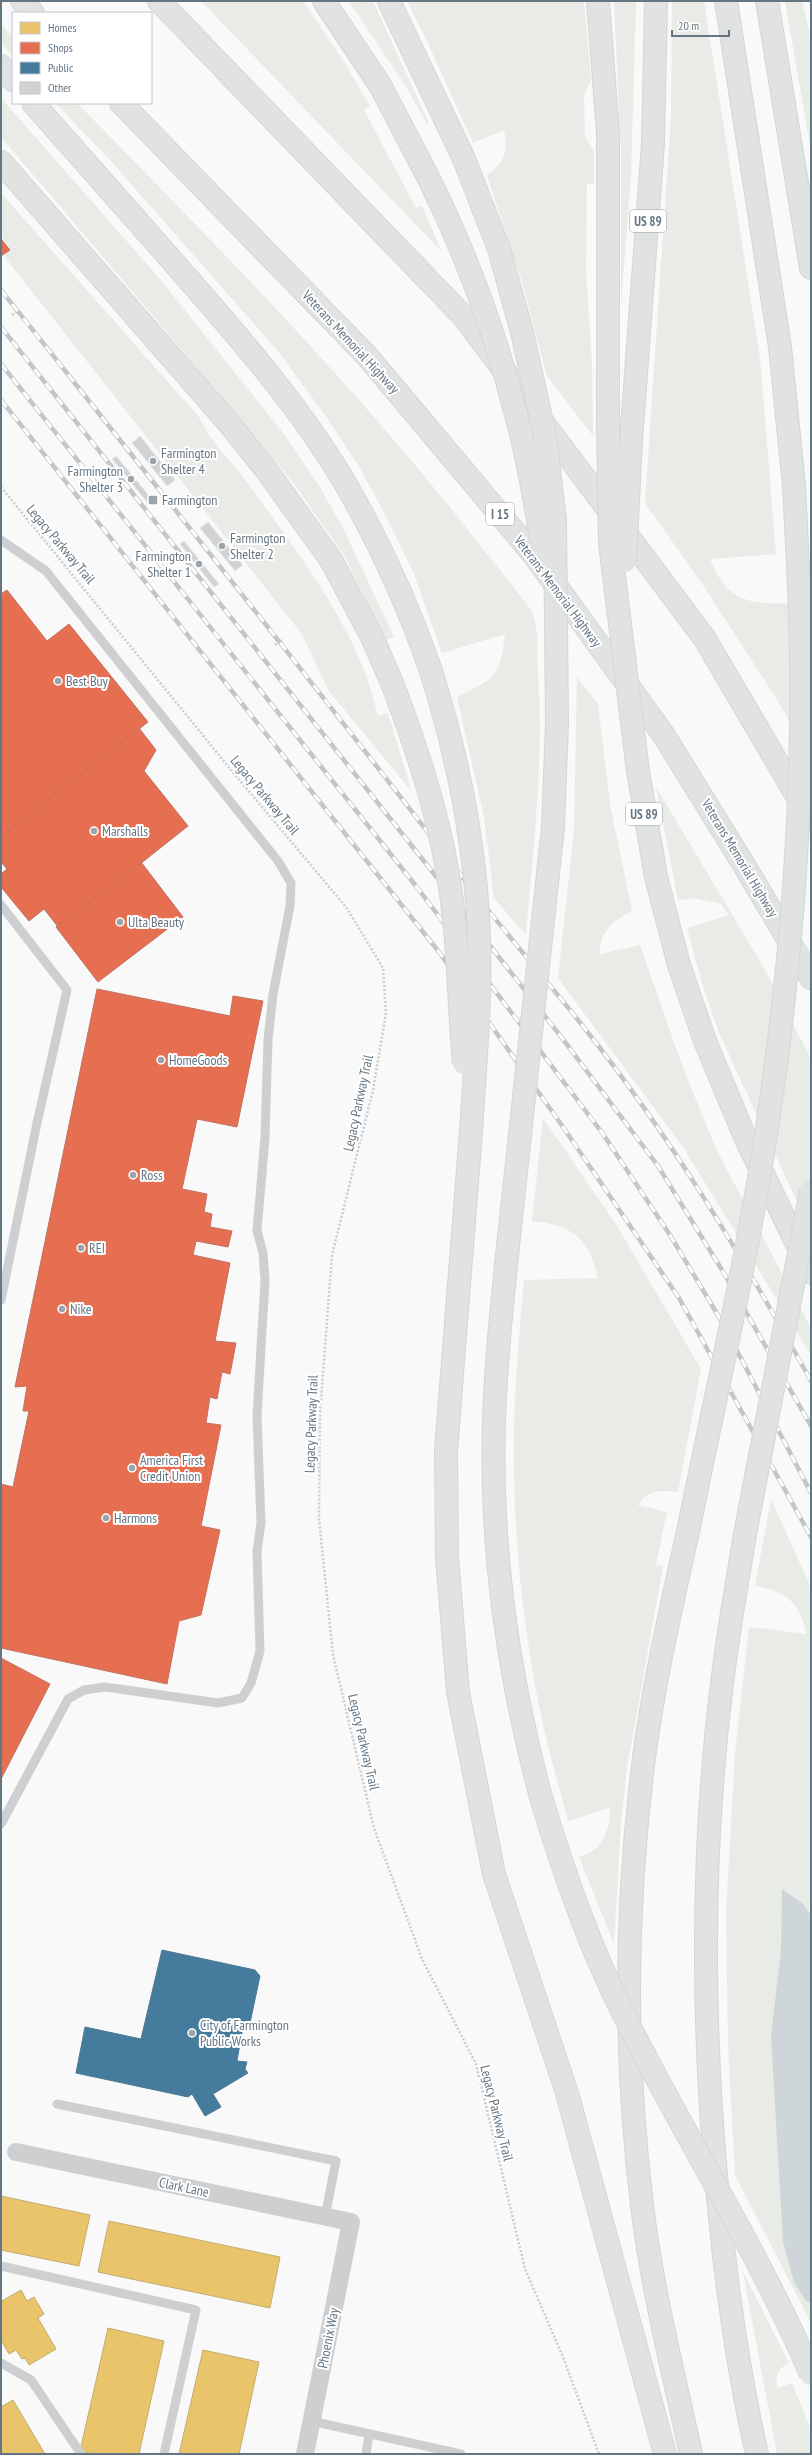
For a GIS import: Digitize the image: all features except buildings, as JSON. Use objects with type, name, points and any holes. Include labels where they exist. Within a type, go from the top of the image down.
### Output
[{"type":"highway","points":[[22,1],[32,12]]},
{"type":"highway","points":[[159,1],[464,317],[705,639],[811,820]]},
{"type":"highway","points":[[324,1],[380,85],[428,177],[464,256],[501,361],[518,422],[555,612]]},
{"type":"highway","points":[[389,1],[464,159],[499,249],[532,374],[545,436],[555,520],[557,723],[553,827],[506,1265],[494,1422],[495,1524],[510,1660],[540,1794],[569,1887],[608,1982],[653,2071],[771,2286],[811,2374]]},
{"type":"highway","points":[[598,1],[608,133],[608,425],[610,543],[624,660]]},
{"type":"highway","name":"US 89","points":[[656,1],[654,143],[631,441],[625,541],[624,660],[643,809],[656,877],[679,965],[706,1041],[745,1137],[811,1273]]},
{"type":"highway","points":[[691,2454],[656,2301],[642,2205],[635,2121],[629,1997],[634,1858],[644,1756],[660,1667],[766,1136],[784,1005],[796,885],[800,816],[802,705],[798,565],[791,448],[780,347],[726,1]]},
{"type":"highway","points":[[767,1],[811,268]]},
{"type":"highway","points":[[1,66],[12,79]]},
{"type":"highway","points":[[35,104],[248,348],[308,425],[345,482],[378,543],[408,608],[431,671],[449,732],[469,830],[477,904],[479,974],[471,1131],[446,1451],[447,1557],[458,1692],[494,1874],[567,2093],[666,2454]]},
{"type":"highway","name":"Veterans Memorial Highway","points":[[122,104],[367,356],[534,555],[663,734],[744,865],[811,978]]},
{"type":"highway","points":[[1,162],[227,421],[267,471],[331,560],[373,639],[392,683],[422,766],[437,818],[449,876],[458,950],[461,1027],[471,1131]]},
{"type":"highway","points":[[757,2454],[730,2317],[717,2193],[707,2054],[705,1946],[710,1808],[718,1710],[732,1613],[745,1534],[811,1191]]},
{"type":"street","name":"Clark Lane","points":[[16,2152],[351,2222]]},
{"type":"street","name":"Phoenix Way","points":[[305,2454],[351,2222]]},
{"type":"lane","points":[[1,540],[46,571],[278,861],[291,883],[290,906],[273,994],[268,1040],[265,1137],[257,1231],[263,1253],[265,1280],[257,1416],[261,1523],[257,1552],[260,1651],[251,1683],[242,1698],[218,1702],[105,1687],[84,1690],[68,1699],[1,1824]]},
{"type":"lane","points":[[1,905],[67,990],[37,1123],[1,1300]]},
{"type":"lane","points":[[57,2104],[336,2161],[325,2217]]},
{"type":"lane","points":[[1,2266],[196,2310],[164,2454]]},
{"type":"lane","points":[[1,2363],[31,2380],[81,2454]]},
{"type":"lane","points":[[311,2421],[369,2434],[429,2451],[461,2454]]},
{"type":"lane","points":[[366,2454],[369,2434]]},
{"type":"path","points":[[12,315],[19,310]]},
{"type":"path","name":"Legacy Parkway Trail","points":[[1,487],[226,764],[346,907],[384,968],[386,1013],[372,1090],[332,1255],[320,1413],[319,1518],[333,1655],[374,1828],[422,1959],[476,2064],[525,2269],[563,2357],[599,2454]]},
{"type":"path","points":[[275,645],[282,640]]},
{"type":"shaded area","points":[[201,1],[303,1],[344,62],[370,106],[364,110],[416,208],[422,206],[442,252]]},
{"type":"shaded area","points":[[349,1],[373,1],[429,123],[427,124],[405,85]]},
{"type":"shaded area","points":[[407,1],[584,1],[591,80],[584,96],[585,136],[594,152],[594,184],[587,184],[586,272],[592,363],[593,436],[547,376],[523,285],[487,176],[498,166],[504,156],[506,145],[504,130],[473,143],[426,39]]},
{"type":"shaded area","points":[[614,1],[636,1],[631,176],[621,302],[621,153]]},
{"type":"shaded area","points":[[672,1],[704,1],[760,358],[776,554],[710,559],[718,576],[727,588],[738,596],[750,601],[763,603],[811,602],[811,758],[776,698],[703,585],[645,503],[671,116]]},
{"type":"shaded area","points":[[785,1],[802,1],[811,38],[811,151]]},
{"type":"shaded area","points":[[1,24],[12,36],[12,55],[1,43]]},
{"type":"shaded area","points":[[1,98],[160,279],[284,434],[318,484],[343,528],[394,637],[386,640],[345,557],[297,488],[233,410],[1,137]]},
{"type":"shaded area","points":[[56,104],[78,104],[284,318],[384,429],[509,581],[531,611],[536,624],[537,637],[540,739],[537,804],[526,935],[494,898],[484,817],[457,697],[480,685],[493,675],[501,660],[505,634],[442,653],[414,574],[389,522],[360,468],[327,418],[278,351],[109,159]]},
{"type":"shaded area","points":[[1,193],[199,417],[210,436],[243,477],[298,553],[329,600],[355,649],[366,675],[378,716],[388,713],[412,792],[329,691],[301,633],[4,256],[11,250],[1,236]]},
{"type":"shaded area","points":[[577,677],[598,704],[610,804],[632,911],[619,918],[608,928],[602,939],[600,954],[640,945],[682,1065],[716,1149],[811,1328],[811,1355],[683,1147],[558,978],[574,830]]},
{"type":"shaded area","points":[[656,787],[764,968],[811,1059],[811,1232],[719,1033],[702,983],[687,928],[729,915],[721,904],[694,898],[678,900]]},
{"type":"shaded area","points":[[543,1118],[617,1226],[701,1369],[678,1492],[660,1491],[650,1493],[638,1505],[667,1512],[656,1565],[663,1567],[627,1767],[621,1823],[614,1944],[579,1857],[594,1850],[604,1838],[609,1824],[610,1808],[568,1821],[536,1692],[519,1567],[514,1486],[514,1414],[524,1280],[598,1278],[590,1253],[577,1236],[558,1226],[532,1221]]},
{"type":"shaded area","points":[[771,1499],[811,1588],[811,2323],[735,2175],[728,2045],[726,1912],[735,1753],[749,1627],[806,1634],[801,1614],[790,1600],[775,1591],[755,1586]]},
{"type":"shaded area","points":[[782,1889],[803,1904],[811,1915],[811,2303],[806,2301],[794,2282],[783,2242],[771,2036],[781,1951]]},
{"type":"shaded area","points":[[743,2272],[789,2363],[782,2367],[776,2380],[778,2388],[792,2383],[811,2430],[811,2454],[777,2454]]},
{"type":"railway","points":[[1,290],[614,1067],[645,1110],[704,1198],[759,1289],[811,1381]]},
{"type":"railway","points":[[1,327],[427,865],[559,1034],[658,1166],[722,1270],[811,1426]]},
{"type":"railway","points":[[1,364],[416,886],[603,1134],[670,1235],[722,1322],[811,1493]]},
{"type":"railway","points":[[1,400],[439,952],[561,1124],[679,1298],[811,1537]]},
{"type":"place","name":"Farmington Shelter 4","points":[[153,461]]},
{"type":"place","name":"Farmington Shelter 3","points":[[131,479]]},
{"type":"place","name":"Farmington","points":[[153,500]]},
{"type":"place","name":"Farmington Shelter 2","points":[[222,546]]},
{"type":"place","name":"Farmington Shelter 1","points":[[199,564]]},
{"type":"place","name":"Best Buy","points":[[58,681]]},
{"type":"place","name":"Marshalls","points":[[94,831]]},
{"type":"place","name":"Ulta Beauty","points":[[120,922]]},
{"type":"place","name":"HomeGoods","points":[[161,1060]]},
{"type":"place","name":"Ross","points":[[133,1175]]},
{"type":"place","name":"REI","points":[[81,1248]]},
{"type":"place","name":"Nike","points":[[62,1309]]},
{"type":"place","name":"America First Credit Union","points":[[132,1468]]},
{"type":"place","name":"Harmons","points":[[106,1518]]},
{"type":"place","name":"City of Farmington Public Works","points":[[192,2033]]}]
